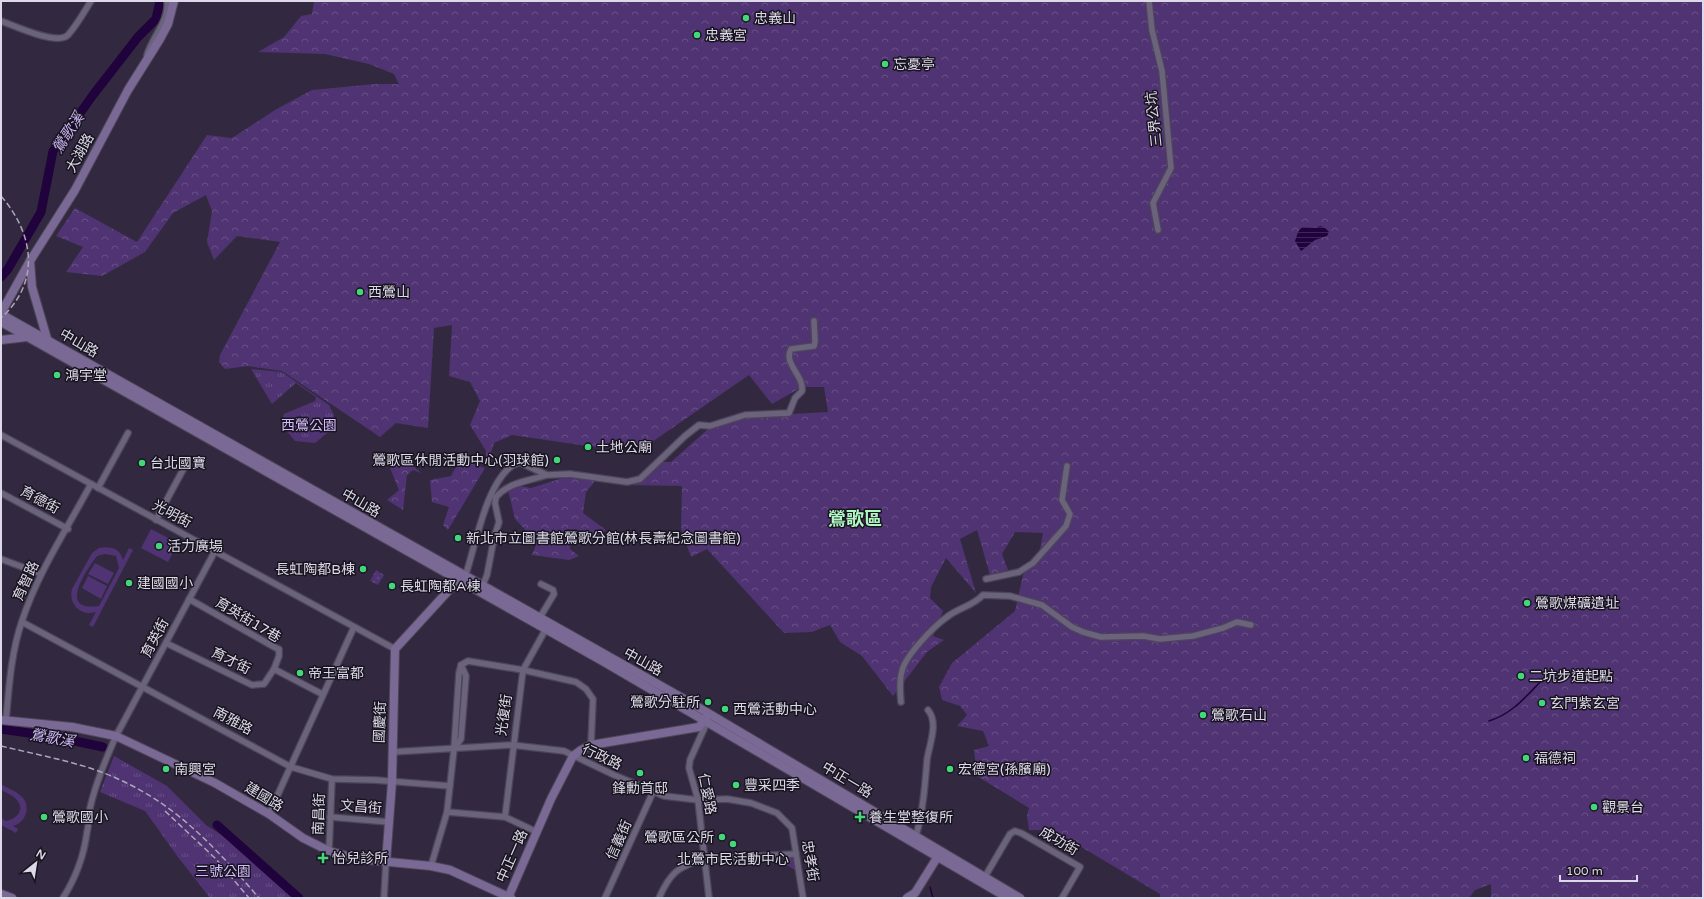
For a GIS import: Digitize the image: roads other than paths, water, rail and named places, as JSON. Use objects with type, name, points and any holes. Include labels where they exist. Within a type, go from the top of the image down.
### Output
[{"type":"street","points":[[1,21],[52,39],[61,39],[68,36],[91,1]]},
{"type":"street","points":[[146,61],[150,44],[164,20],[167,1]]},
{"type":"street","name":"大湖路","points":[[1,314],[30,261],[75,190],[128,90],[168,24],[174,1]]},
{"type":"street","name":"三界公坑","points":[[1149,1],[1152,30],[1162,72],[1171,168],[1153,203],[1158,230]]},
{"type":"street","points":[[30,261],[32,287],[48,345]]},
{"type":"street","name":"中山路","points":[[1,314],[48,345],[357,519],[466,577],[539,619],[547,626]]},
{"type":"street","points":[[482,587],[487,575],[494,538],[499,522],[495,503],[496,497],[513,484],[523,483],[547,475],[570,474],[627,482],[640,479],[685,436],[699,425],[710,426],[745,415],[789,413],[795,398],[802,391],[803,383],[790,362],[789,353],[791,349],[814,346],[814,321]]},
{"type":"street","name":"中山路","points":[[1,322],[27,338],[48,345]]},
{"type":"street","points":[[1,340],[27,338]]},
{"type":"street","points":[[98,488],[128,434]]},
{"type":"street","name":"光明街","points":[[1,435],[395,649]]},
{"type":"street","points":[[395,649],[450,589],[456,578],[466,577],[488,500],[500,477],[512,465],[521,464],[535,459]]},
{"type":"street","points":[[521,464],[547,475]]},
{"type":"street","points":[[156,520],[185,466]]},
{"type":"street","points":[[986,579],[1019,572],[1028,566],[1066,526],[1070,514],[1062,500],[1067,466]]},
{"type":"street","name":"育智路","points":[[4,720],[14,650],[22,622],[41,574],[68,529],[91,484]]},
{"type":"street","name":"育德街","points":[[1,494],[68,529]]},
{"type":"street","name":"中山路","points":[[357,519],[456,578],[547,626],[707,719]]},
{"type":"street","name":"育英街","points":[[63,898],[73,882],[87,834],[90,810],[96,783],[105,759],[215,551]]},
{"type":"street","points":[[1,559],[41,574]]},
{"type":"street","points":[[539,619],[554,594],[553,590],[541,584]]},
{"type":"street","points":[[901,702],[900,688],[902,670],[909,658],[947,617],[978,600],[983,595],[1010,596],[1042,605],[1072,627],[1101,637],[1143,636],[1160,639],[1193,636],[1237,622],[1251,625]]},
{"type":"street","name":"育英街17巷","points":[[189,599],[276,648],[279,656],[274,669]]},
{"type":"street","name":"南雅路","points":[[22,622],[291,767],[310,774],[332,778],[450,786]]},
{"type":"street","name":"光復街","points":[[505,817],[512,745],[523,670],[547,626]]},
{"type":"street","points":[[269,814],[322,694],[354,627]]},
{"type":"street","name":"育才街","points":[[166,643],[252,685],[264,684],[274,669]]},
{"type":"street","name":"國慶街","points":[[384,898],[392,782],[395,649]]},
{"type":"street","points":[[431,866],[447,812],[454,749],[459,672],[461,665],[468,661],[523,670],[576,682],[586,688],[593,699],[591,745]]},
{"type":"street","points":[[274,669],[322,694]]},
{"type":"street","points":[[916,836],[922,812],[927,759],[933,734],[931,714],[928,710]]},
{"type":"street","points":[[573,756],[591,745],[699,727],[707,719]]},
{"type":"street","name":"仁愛路","points":[[707,719],[690,760],[689,768],[698,800],[709,898]]},
{"type":"street","name":"中正一路","points":[[707,719],[916,836],[939,853]]},
{"type":"street","name":"中正一路","points":[[707,719],[983,879],[1020,898]]},
{"type":"street","name":"建國路","points":[[4,720],[72,727],[116,736],[215,783],[269,814],[303,838],[329,851],[358,859],[431,866],[450,870],[509,898]]},
{"type":"street","name":"行政路","points":[[392,752],[512,745],[564,751],[653,792],[677,798],[698,800],[727,799],[751,803],[777,812],[792,828]]},
{"type":"street","name":"中正一路","points":[[509,898],[537,832],[573,756]]},
{"type":"street","name":"南昌街","points":[[329,851],[332,778]]},
{"type":"street","name":"信義街","points":[[605,898],[653,792]]},
{"type":"street","points":[[447,812],[505,817],[537,832]]},
{"type":"street","name":"文昌街","points":[[330,817],[389,822]]},
{"type":"street","name":"忠孝街","points":[[792,828],[804,898]]},
{"type":"street","name":"成功街","points":[[983,879],[1010,834],[1015,831],[1080,866],[1062,898]]},
{"type":"street","points":[[907,898],[915,893],[939,853]]},
{"type":"street","points":[[659,898],[670,877],[676,870],[690,863],[705,859],[796,854]]},
{"type":"street","name":"中正一路","points":[[983,879],[1008,898]]},
{"type":"street","points":[[1,894],[12,898]]},
{"type":"waterway","name":"鶯歌溪","points":[[1,277],[8,269],[41,212],[53,151],[93,95],[138,37],[156,19],[160,1]]},
{"type":"waterway","points":[[1489,721],[1498,718],[1513,708],[1545,677]]},
{"type":"waterway","name":"鶯歌溪","points":[[1,729],[56,737],[103,747]]},
{"type":"waterway","name":"鶯歌溪","points":[[217,825],[299,898]]},
{"type":"waterway","points":[[930,887],[933,898]]},
{"type":"railway","points":[[1,196],[21,226],[26,242],[28,258],[27,274],[23,289],[14,304],[1,318]]},
{"type":"railway","points":[[1,746],[90,768],[142,791],[164,805],[203,838],[222,856],[259,898]]},
{"type":"railway","points":[[165,811],[216,859],[249,898]]},
{"type":"place","name":"忠義山","points":[[746,18]]},
{"type":"place","name":"忠義宮","points":[[697,35]]},
{"type":"place","name":"忘憂亭","points":[[885,64]]},
{"type":"place","name":"西鶯山","points":[[360,292]]},
{"type":"place","name":"鴻宇堂","points":[[57,375]]},
{"type":"place","name":"土地公廟","points":[[588,447]]},
{"type":"place","name":"鶯歌區休閒活動中心(羽球館)","points":[[557,460]]},
{"type":"place","name":"台北國寶","points":[[142,463]]},
{"type":"place","name":"新北市立圖書館鶯歌分館(林長壽紀念圖書館)","points":[[458,538]]},
{"type":"place","name":"活力廣場","points":[[159,546]]},
{"type":"place","name":"長虹陶都B棟","points":[[363,569]]},
{"type":"place","name":"建國國小","points":[[129,583]]},
{"type":"place","name":"長虹陶都A棟","points":[[392,586]]},
{"type":"place","name":"鶯歌煤礦遺址","points":[[1527,603]]},
{"type":"place","name":"帝王富都","points":[[300,673]]},
{"type":"place","name":"二坑步道起點","points":[[1521,676]]},
{"type":"place","name":"鶯歌分駐所","points":[[708,702]]},
{"type":"place","name":"玄門紫玄宮","points":[[1542,703]]},
{"type":"place","name":"西鶯活動中心","points":[[725,709]]},
{"type":"place","name":"鶯歌石山","points":[[1203,715]]},
{"type":"place","name":"福德祠","points":[[1526,758]]},
{"type":"place","name":"南興宮","points":[[166,769]]},
{"type":"place","name":"宏德宮(孫臏廟)","points":[[950,769]]},
{"type":"place","name":"鋒勳首邸","points":[[640,773]]},
{"type":"place","name":"豐采四季","points":[[736,785]]},
{"type":"place","name":"觀景台","points":[[1594,807]]},
{"type":"place","name":"鶯歌國小","points":[[44,817]]},
{"type":"place","name":"養生堂整復所","points":[[860,817]]},
{"type":"place","name":"鶯歌區公所","points":[[722,837]]},
{"type":"place","name":"北鶯市民活動中心","points":[[733,844]]},
{"type":"place","name":"怡兒診所","points":[[323,858]]},
{"type":"district","name":"鶯歌區","points":[[855,519]]},
{"type":"park label","name":"西鶯公園","points":[[309,425]]},
{"type":"park label","name":"三號公園","points":[[223,871]]}]
